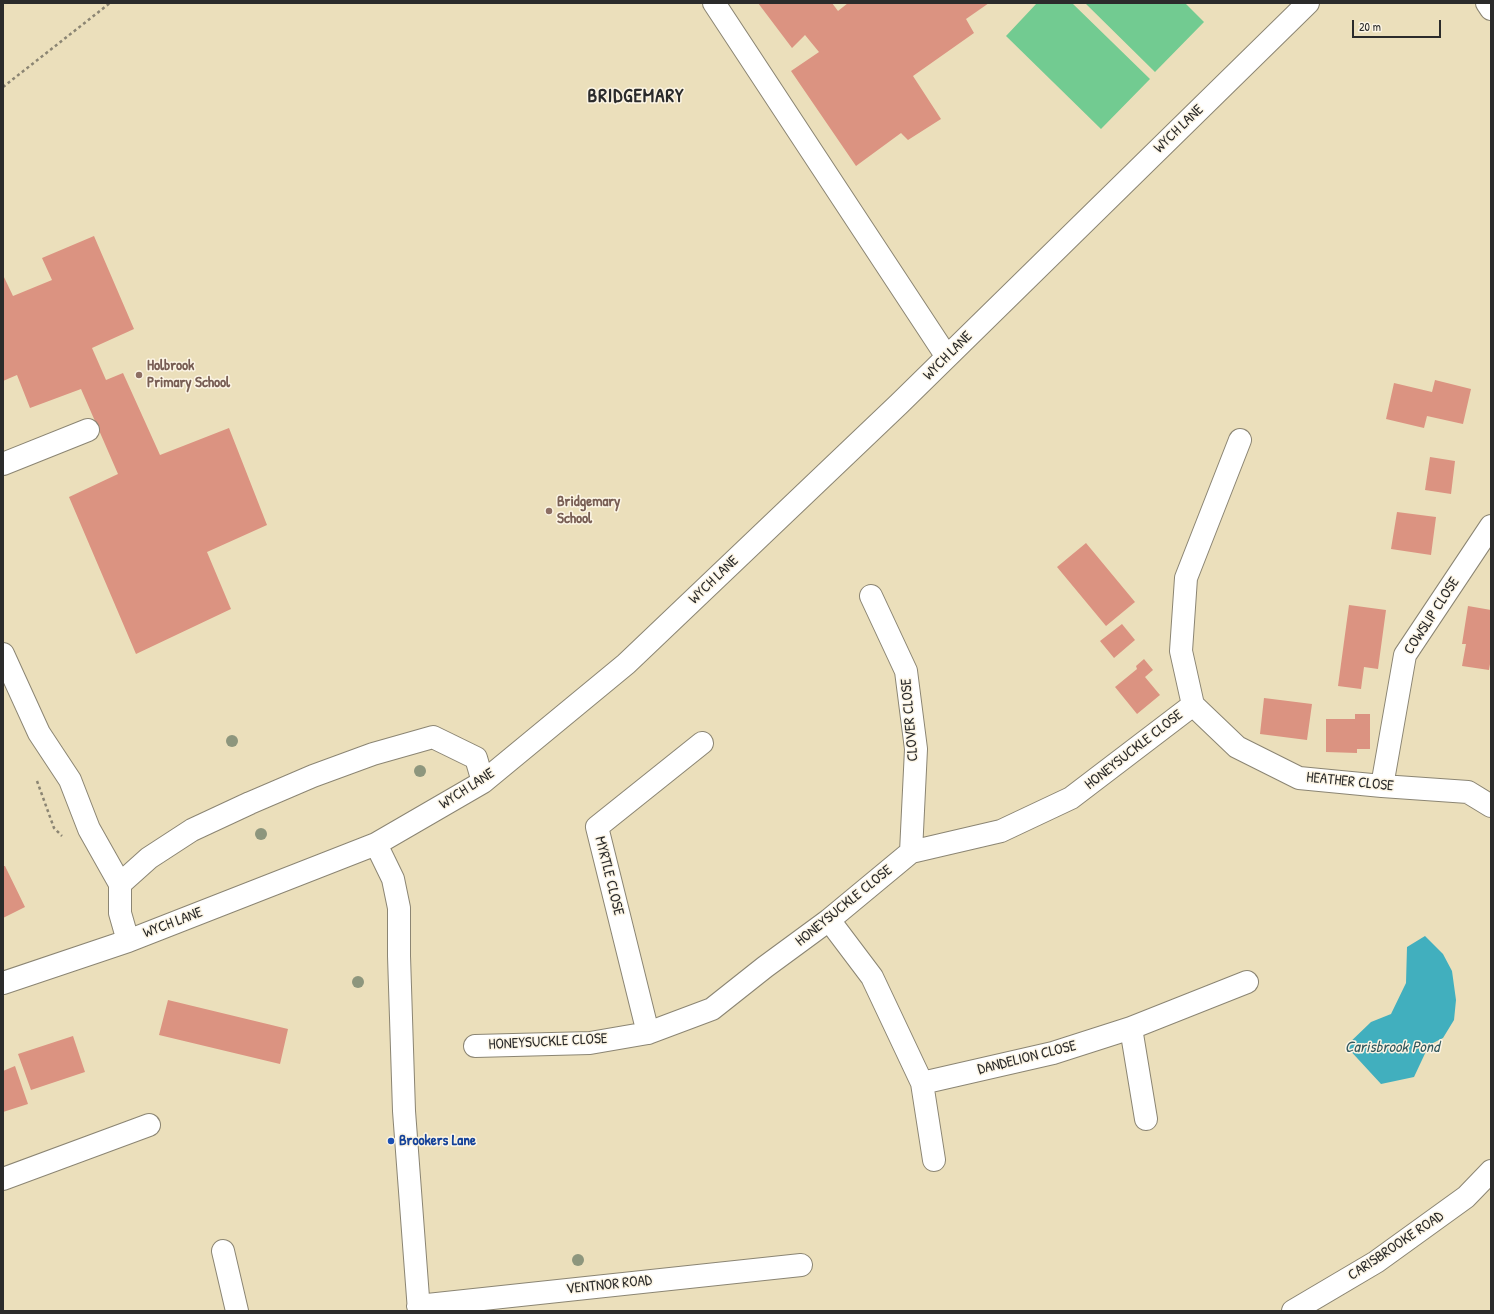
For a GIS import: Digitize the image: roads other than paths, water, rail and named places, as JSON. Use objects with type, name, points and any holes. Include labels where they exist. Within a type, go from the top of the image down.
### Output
[{"type":"street","points":[[714,3],[947,356]]},
{"type":"street","name":"WYCH LANE","points":[[3,982],[128,941],[376,844],[483,782],[626,664],[947,356],[1308,3]]},
{"type":"street","points":[[1487,3],[1491,9]]},
{"type":"street","points":[[3,464],[88,430]]},
{"type":"street","points":[[1193,705],[1181,651],[1186,578],[1240,440]]},
{"type":"street","name":"COWSLIP CLOSE","points":[[1382,786],[1405,655],[1491,526]]},
{"type":"street","name":"CLOVER CLOSE","points":[[872,596],[906,671],[916,749],[911,852]]},
{"type":"street","points":[[3,654],[39,732],[70,780],[89,829],[120,884],[120,913],[128,941]]},
{"type":"street","name":"HEATHER CLOSE","points":[[1193,705],[1237,747],[1299,778],[1468,792],[1491,806]]},
{"type":"street","name":"HONEYSUCKLE CLOSE","points":[[475,1046],[590,1043],[648,1033],[712,1009],[765,967],[829,920],[911,852],[1001,831],[1071,798],[1193,705]]},
{"type":"street","points":[[120,884],[149,858],[192,830],[313,776],[373,754],[433,737],[476,758],[483,782]]},
{"type":"street","name":"MYRTLE CLOSE","points":[[648,1033],[597,827],[702,743]]},
{"type":"street","points":[[376,844],[393,879],[399,908],[404,1111],[418,1308]]},
{"type":"street","points":[[829,920],[872,977],[922,1083],[934,1160]]},
{"type":"street","name":"DANDELION CLOSE","points":[[922,1083],[1053,1053],[1131,1028],[1247,982]]},
{"type":"street","points":[[1131,1028],[1146,1119]]},
{"type":"street","points":[[3,1179],[149,1125]]},
{"type":"street","name":"CARISBROOKE ROAD","points":[[1293,1311],[1376,1262],[1466,1197],[1491,1170]]},
{"type":"street","points":[[223,1251],[237,1311]]},
{"type":"street","name":"VENTNOR ROAD","points":[[418,1308],[801,1265]]},
{"type":"water","name":"Carisbrook Pond","points":[[1425,936],[1443,954],[1452,971],[1456,1000],[1454,1020],[1443,1038],[1429,1045],[1414,1077],[1381,1084],[1346,1046],[1371,1022],[1391,1014],[1406,983],[1407,947]]},
{"type":"place","name":"Holbrook Primary School","points":[[139,375]]},
{"type":"place","name":"Bridgemary School","points":[[549,511]]},
{"type":"place","name":"Brookers Lane","points":[[391,1141]]},
{"type":"district","name":"BRIDGEMARY","points":[[636,97]]}]
